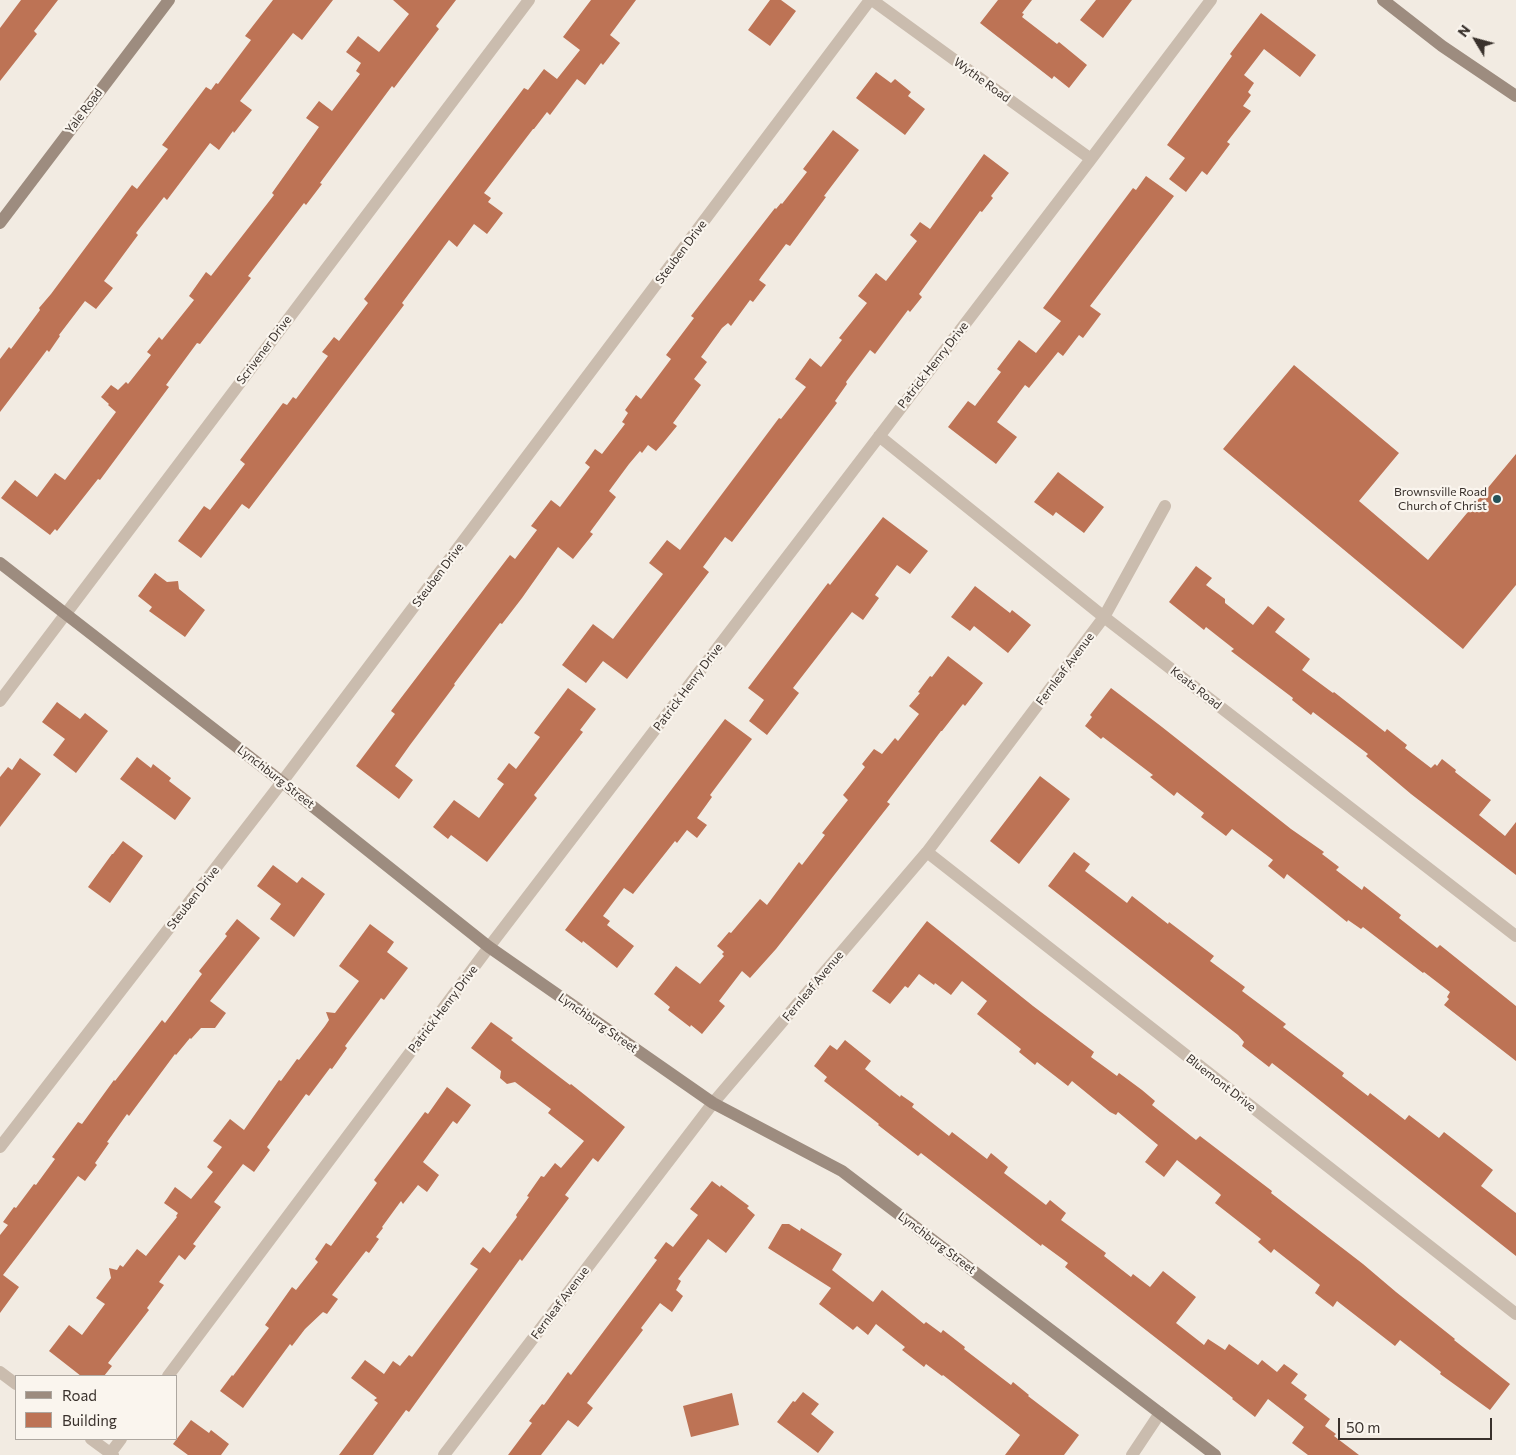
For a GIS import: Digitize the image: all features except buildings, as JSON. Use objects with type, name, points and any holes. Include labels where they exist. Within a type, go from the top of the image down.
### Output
[{"type":"street","name":"Yale Road","points":[[0,223],[169,0]]},
{"type":"street","name":"Scrivener Drive","points":[[0,701],[529,0]]},
{"type":"street","name":"Wythe Road","points":[[871,0],[1091,159]]},
{"type":"street","name":"Steuben Drive","points":[[0,1147],[282,782],[871,0]]},
{"type":"street","name":"Patrick Henry Drive","points":[[169,1375],[490,947],[1211,0]]},
{"type":"street","points":[[1383,0],[1442,46],[1516,96]]},
{"type":"street","name":"Keats Road","points":[[879,436],[1104,616],[1516,936]]},
{"type":"street","name":"Fernleaf Avenue","points":[[444,1455],[713,1103],[927,852],[1104,616],[1165,506]]},
{"type":"street","name":"Lynchburg Street","points":[[0,562],[490,947],[713,1103],[842,1171],[1215,1455]]},
{"type":"street","name":"Bluemont Drive","points":[[927,852],[1516,1314]]},
{"type":"street","points":[[0,1372],[15,1383]]},
{"type":"street","points":[[1132,1455],[1160,1413]]},
{"type":"street","points":[[92,1440],[111,1454],[120,1440]]},
{"type":"place","name":"Brownsville Road Church of Christ","points":[[1497,499]]}]
